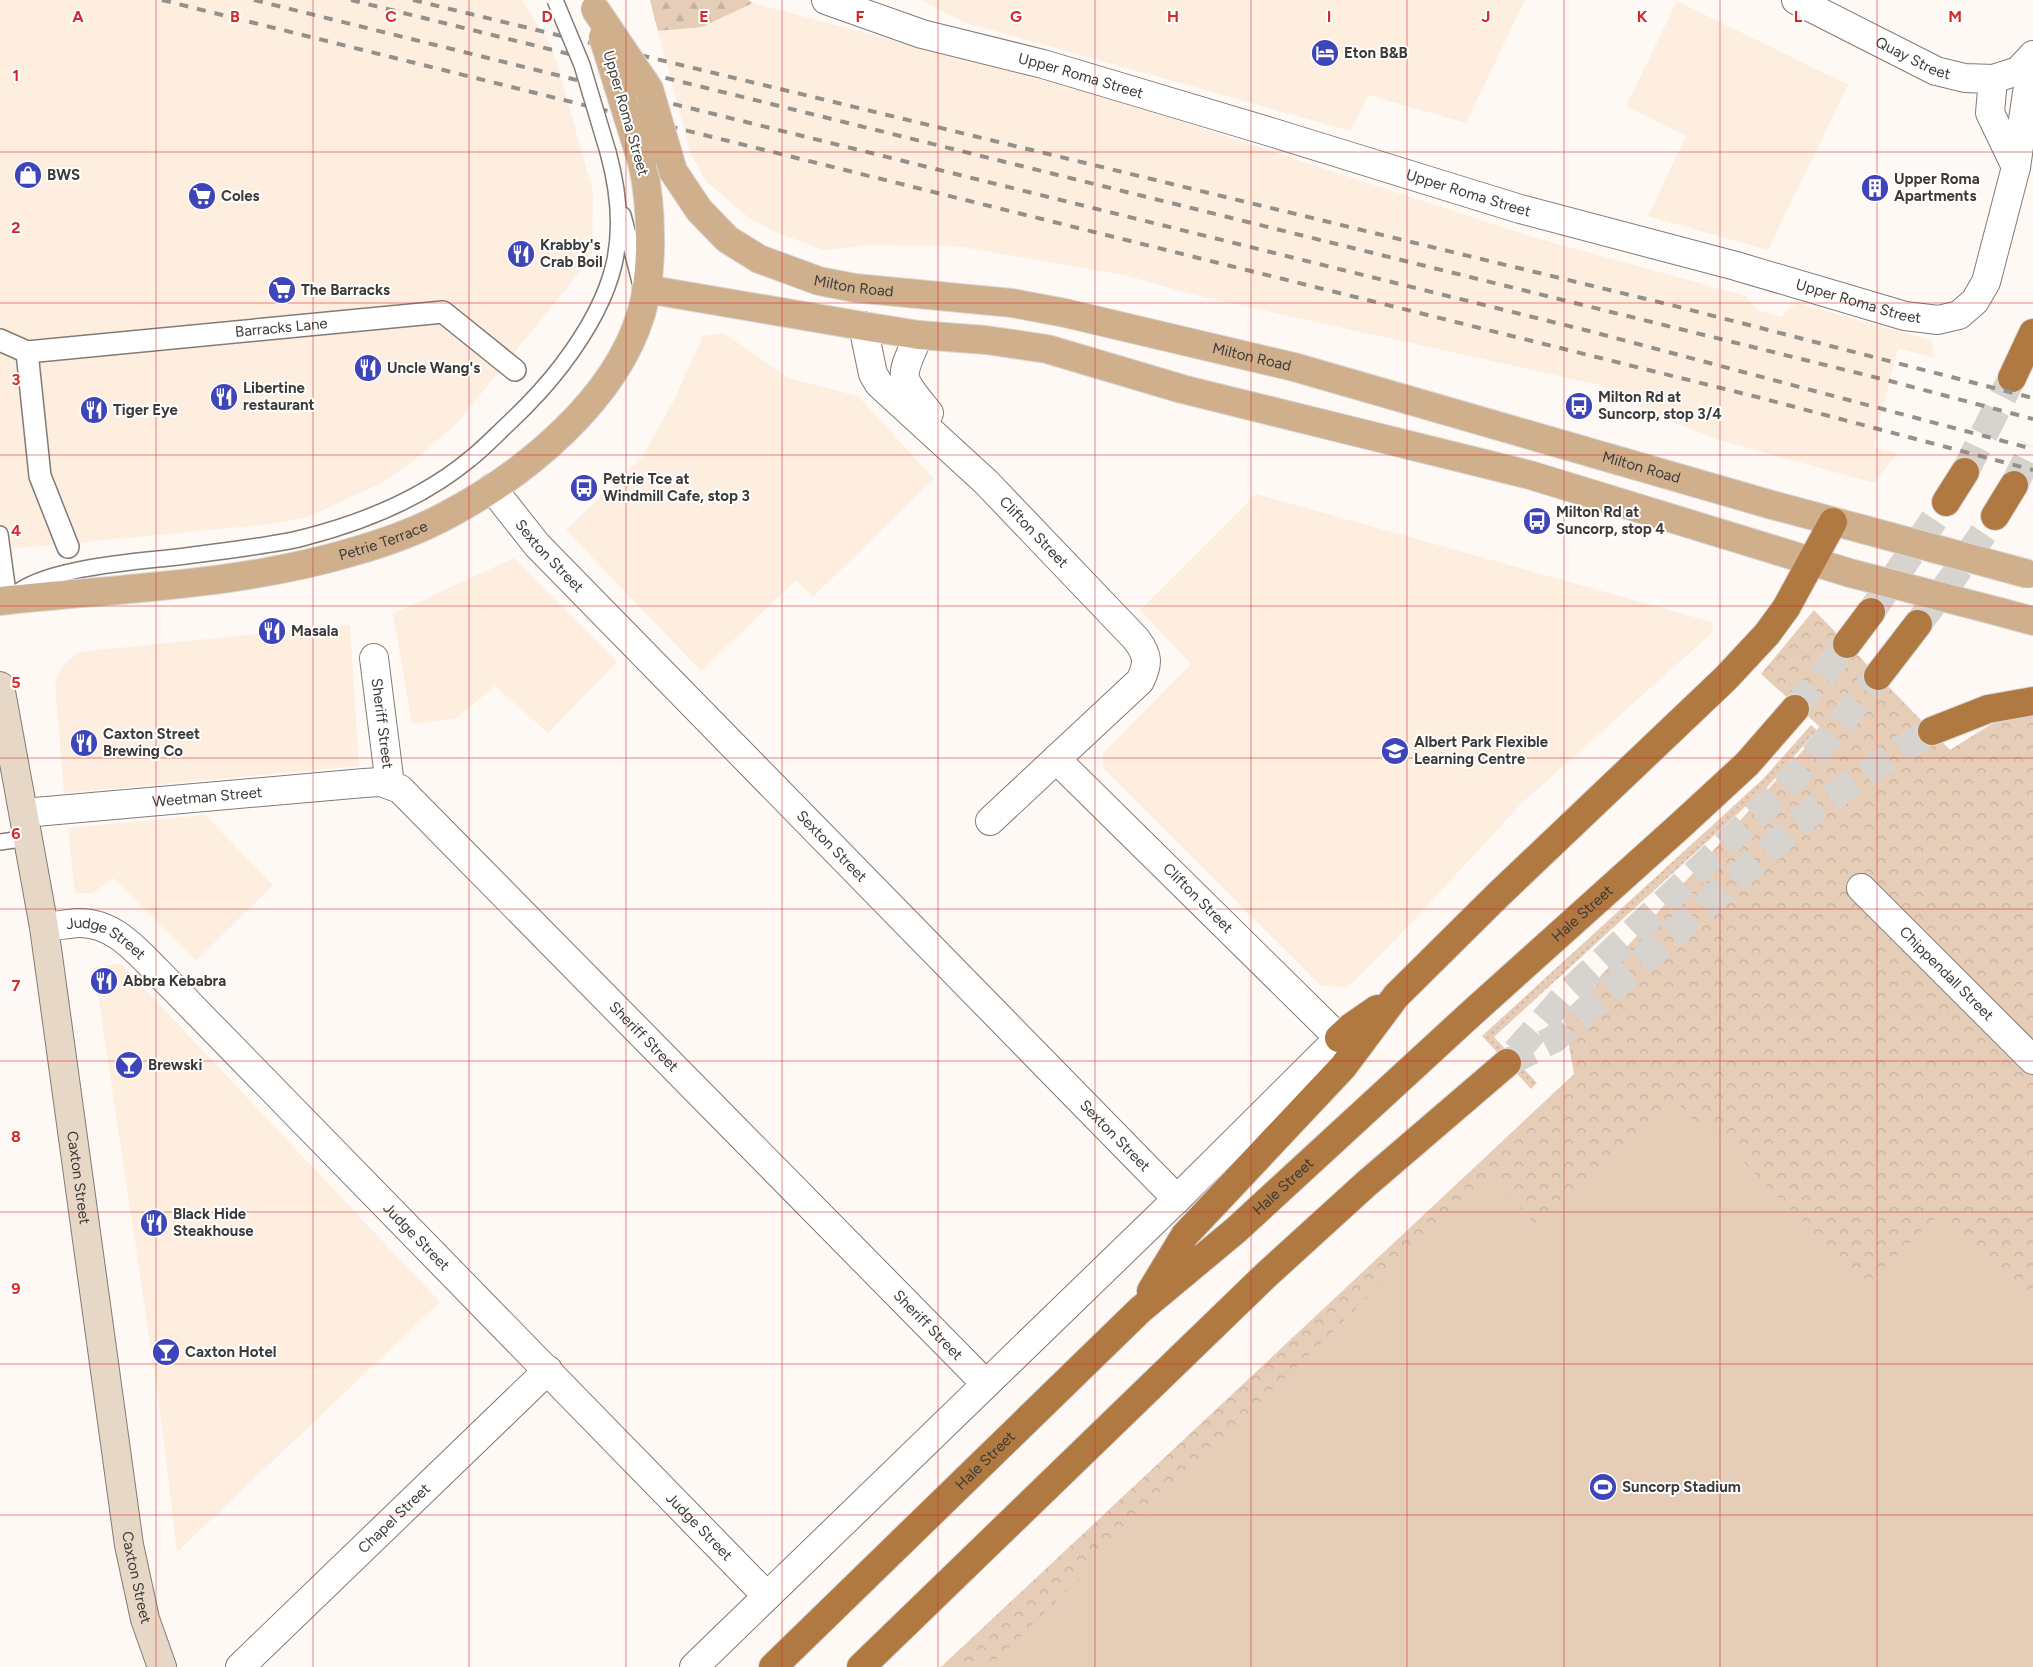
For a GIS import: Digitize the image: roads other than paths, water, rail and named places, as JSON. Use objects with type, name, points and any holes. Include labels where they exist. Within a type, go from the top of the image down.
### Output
[{"type":"highway","points":[[2012,378],[2033,333]]},
{"type":"highway","points":[[1946,502],[1965,472]]},
{"type":"highway","points":[[1994,516],[2014,485]]},
{"type":"highway","points":[[1339,1038],[1351,1027],[1396,996],[1746,657],[1767,634],[1786,608],[1833,522]]},
{"type":"highway","points":[[1847,644],[1871,612]]},
{"type":"highway","points":[[1878,676],[1918,624]]},
{"type":"highway","points":[[1932,731],[1988,709],[2033,701]]},
{"type":"highway","name":"Hale Street","points":[[773,1667],[1140,1310],[1236,1230],[1474,1011],[1682,824],[1747,764],[1795,709]]},
{"type":"highway","points":[[1140,1310],[1185,1235],[1344,1067],[1396,996]]},
{"type":"highway","points":[[861,1667],[1265,1276],[1366,1184],[1507,1063]]},
{"type":"main road","name":"Upper Roma Street","points":[[593,4],[642,162],[649,210],[646,289]]},
{"type":"main road","name":"Milton Road","points":[[593,4],[649,89],[673,171],[699,210],[727,239],[759,259],[819,281],[874,290],[1012,303],[1065,313],[1294,367],[1833,522],[2030,574]]},
{"type":"main road","points":[[646,289],[919,335],[986,340],[1069,354],[1182,389],[1530,475],[1811,563],[2033,621]]},
{"type":"main road","name":"Petrie Terrace","points":[[3,605],[266,572],[353,552],[447,515],[492,488],[560,435],[580,414],[610,378],[642,313],[646,289]]},
{"type":"main road","name":"Caxton Street","points":[[0,686],[44,927],[129,1545],[145,1619],[162,1667]]},
{"type":"street","name":"Upper Roma Street","points":[[826,0],[922,34],[1043,64],[1520,209],[1736,266],[1905,316],[1938,320],[1959,315],[1976,301],[1986,282],[2016,167],[2027,94],[2033,71]]},
{"type":"street","name":"Quay Street","points":[[1796,0],[1936,71],[1965,78],[1993,79],[2018,71],[2033,55]]},
{"type":"street","points":[[1993,79],[1990,113],[2016,167]]},
{"type":"street","name":"Barracks Lane","points":[[27,352],[443,312],[515,370]]},
{"type":"street","name":"Clifton Street","points":[[862,326],[873,374],[879,384],[986,482],[1136,639],[1146,657],[1146,669],[1140,681],[990,821]]},
{"type":"street","name":"Clifton Street","points":[[919,335],[904,372],[906,384],[986,482]]},
{"type":"street","points":[[0,340],[27,352],[40,476],[68,547]]},
{"type":"street","name":"Sexton Street","points":[[492,488],[537,545],[1177,1199]]},
{"type":"street","name":"Sheriff Street","points":[[374,658],[390,785],[400,790],[416,804],[986,1383]]},
{"type":"street","name":"Clifton Street","points":[[1056,759],[1339,1038]]},
{"type":"street","name":"Weetman Street","points":[[26,825],[364,783],[381,782],[390,785]]},
{"type":"street","name":"Chippendall Street","points":[[1861,888],[2033,1060]]},
{"type":"street","name":"Judge Street","points":[[44,927],[78,923],[91,924],[122,937],[548,1370],[767,1596]]},
{"type":"street","points":[[694,1667],[1177,1199],[1339,1038]]},
{"type":"street","name":"Chapel Street","points":[[240,1667],[548,1370]]},
{"type":"lane","name":"Upper Roma Street","points":[[555,0],[582,64],[608,152],[618,195],[620,218],[611,280]]},
{"type":"lane","points":[[618,195],[634,254],[638,280],[646,289]]},
{"type":"lane","name":"Petrie Terrace","points":[[3,605],[23,587],[52,577],[103,565],[193,555],[305,538],[367,517],[406,500],[435,484],[469,460],[540,392],[588,328],[611,280]]},
{"type":"lane","points":[[0,534],[3,605]]},
{"type":"lane","name":"Weetman Street","points":[[0,842],[26,825]]},
{"type":"tunnel","points":[[1965,472],[2012,378]]},
{"type":"tunnel","points":[[2014,485],[2033,447]]},
{"type":"tunnel","points":[[1871,612],[1946,502]]},
{"type":"tunnel","points":[[1918,624],[1995,516]]},
{"type":"tunnel","points":[[1795,709],[1847,644]]},
{"type":"tunnel","points":[[1516,1052],[1564,997],[1778,795],[1816,753],[1878,676]]},
{"type":"tunnel","points":[[1507,1063],[1554,1039],[1816,808],[1895,753],[1932,731]]},
{"type":"railway","points":[[162,0],[1761,398],[2033,470]]},
{"type":"railway","points":[[254,0],[1589,331],[2033,449]]},
{"type":"railway","points":[[351,0],[1890,381],[2033,419]]},
{"type":"railway","points":[[413,0],[1671,305],[2033,398]]},
{"type":"place","name":"Eton B&B","points":[[1325,53]]},
{"type":"place","name":"BWS","points":[[28,175]]},
{"type":"place","name":"Upper Roma Apartments","points":[[1875,188]]},
{"type":"place","name":"Coles","points":[[202,196]]},
{"type":"place","name":"Krabby's Crab Boil","points":[[521,254]]},
{"type":"place","name":"The Barracks","points":[[282,290]]},
{"type":"place","name":"Uncle Wang's","points":[[368,368]]},
{"type":"place","name":"Libertine restaurant","points":[[224,397]]},
{"type":"place","name":"Milton Rd at Suncorp, stop 3/4","points":[[1579,406]]},
{"type":"place","name":"Tiger Eye","points":[[94,410]]},
{"type":"place","name":"Petrie Tce at Windmill Cafe, stop 3","points":[[584,488]]},
{"type":"place","name":"Milton Rd at Suncorp, stop 4","points":[[1537,521]]},
{"type":"place","name":"Masala","points":[[272,631]]},
{"type":"place","name":"Caxton Street Brewing Co","points":[[84,743]]},
{"type":"place","name":"Albert Park Flexible Learning Centre","points":[[1395,751]]},
{"type":"place","name":"Abbra Kebabra","points":[[104,981]]},
{"type":"place","name":"Brewski","points":[[129,1065]]},
{"type":"place","name":"Black Hide Steakhouse","points":[[154,1223]]},
{"type":"place","name":"Caxton Hotel","points":[[166,1352]]},
{"type":"place","name":"Suncorp Stadium","points":[[1603,1487]]}]
